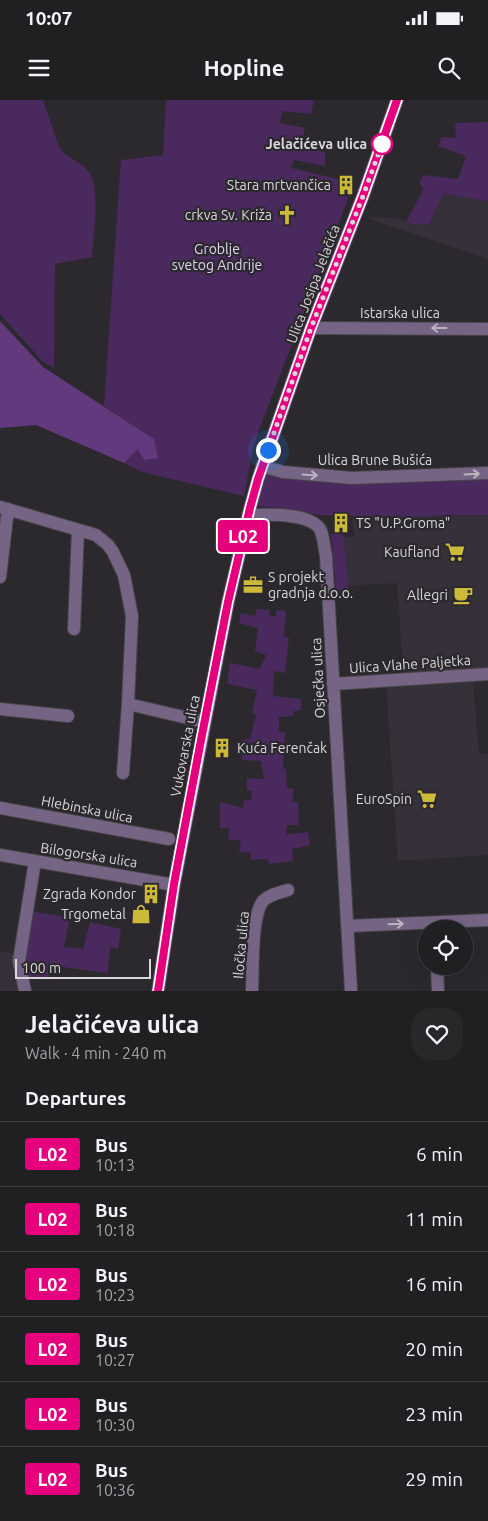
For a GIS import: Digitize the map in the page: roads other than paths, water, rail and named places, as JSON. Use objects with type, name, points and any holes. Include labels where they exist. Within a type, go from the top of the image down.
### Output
[{"type":"main road","name":"Ulica Josipa Jelačića","points":[[258,479],[311,328],[363,196],[397,100]]},
{"type":"main road","name":"Vukovarska ulica","points":[[158,991],[174,884],[228,602],[258,479]]},
{"type":"street","name":"Istarska ulica","points":[[311,328],[488,328]]},
{"type":"street","name":"Ulica Brune Bušića","points":[[262,466],[283,472],[352,478],[488,473]]},
{"type":"street","points":[[0,577],[4,508],[96,535],[113,552],[124,575],[132,616],[123,773]]},
{"type":"street","name":"Osječka ulica","points":[[249,511],[290,516],[311,522],[318,527],[323,536],[326,556],[351,991]]},
{"type":"street","points":[[74,629],[78,530]]},
{"type":"street","name":"Ulica Vlahe Paljetka","points":[[333,684],[488,674]]},
{"type":"street","points":[[128,704],[205,722]]},
{"type":"street","points":[[0,709],[68,716]]},
{"type":"street","name":"Hlebinska ulica","points":[[0,808],[169,840]]},
{"type":"street","name":"Bilogorska ulica","points":[[0,855],[174,884]]},
{"type":"street","points":[[25,991],[19,961],[35,862]]},
{"type":"street","name":"Iločka ulica","points":[[252,991],[253,953],[258,910],[270,895],[288,890]]},
{"type":"street","points":[[473,922],[488,920]]},
{"type":"street","points":[[348,926],[418,926]]},
{"type":"street","points":[[437,975],[438,991]]},
{"type":"place","name":"Jelačićeva ulica","points":[[382,144]]},
{"type":"place","name":"Stara mrtvančica","points":[[346,185]]},
{"type":"place","name":"crkva Sv. Križa","points":[[287,215]]},
{"type":"place","name":"TS \"U.P.Groma\"","points":[[341,523]]},
{"type":"place","name":"Kaufland","points":[[455,552]]},
{"type":"place","name":"S projekt gradnja d.o.o.","points":[[253,585]]},
{"type":"place","name":"Allegri","points":[[463,595]]},
{"type":"place","name":"Kuća Ferenčak","points":[[222,748]]},
{"type":"place","name":"EuroSpin","points":[[427,799]]},
{"type":"place","name":"Zgrada Kondor","points":[[151,894]]},
{"type":"place","name":"Trgometal","points":[[141,914]]},
{"type":"park label","name":"Groblje svetog Andrije","points":[[217,258]]}]
